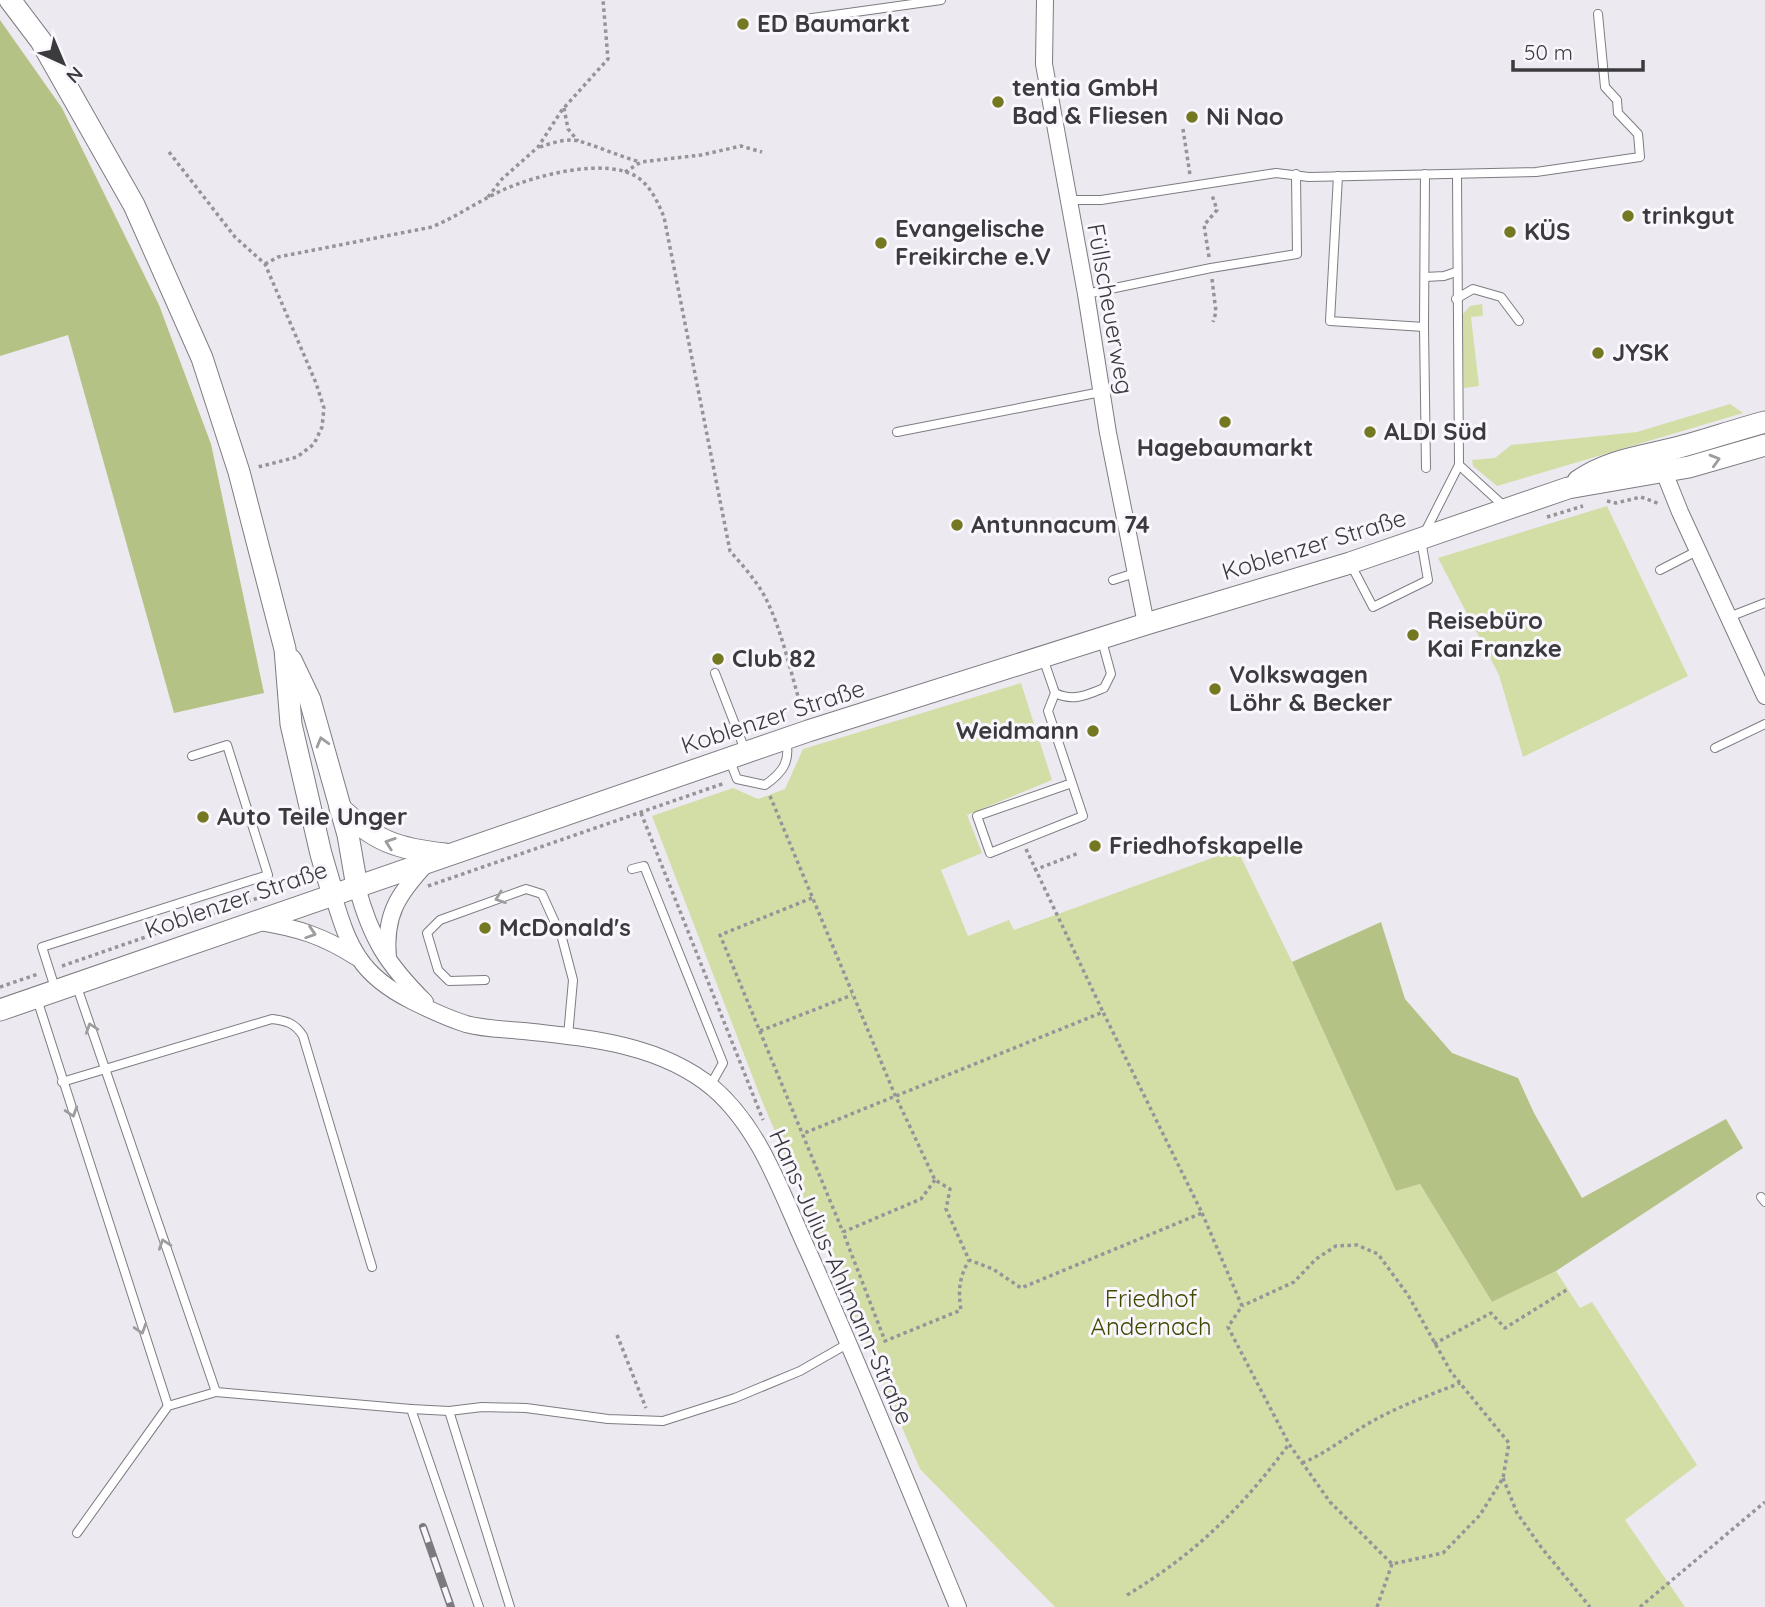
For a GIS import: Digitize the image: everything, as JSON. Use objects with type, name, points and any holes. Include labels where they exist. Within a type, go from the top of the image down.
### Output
[{"type":"street","points":[[10,0],[41,41],[134,205],[202,358],[239,472],[285,649],[291,724],[333,895]]},
{"type":"street","name":"Füllscheuerweg","points":[[1045,0],[1044,64],[1101,392],[1146,624]]},
{"type":"street","name":"Koblenzer Straße","points":[[1568,488],[1604,466],[1632,456],[1691,444],[1765,422]]},
{"type":"street","points":[[1664,472],[1669,460],[1691,444]]},
{"type":"street","name":"Koblenzer Straße","points":[[0,1010],[808,731],[1146,624],[1350,563],[1568,488],[1664,472],[1765,445]]},
{"type":"street","points":[[1632,456],[1654,463],[1664,472],[1697,551],[1765,696]]},
{"type":"street","points":[[285,649],[310,700],[353,858],[357,887]]},
{"type":"street","points":[[340,808],[366,831],[385,842],[426,852],[450,854]]},
{"type":"street","points":[[388,961],[387,940],[394,904],[428,862]]},
{"type":"street","name":"Hans-Julius-Ahlmann-Straße","points":[[357,887],[370,930],[388,961],[437,1013]]},
{"type":"street","name":"Hans-Julius-Ahlmann-Straße","points":[[333,895],[359,959]]},
{"type":"street","name":"Hans-Julius-Ahlmann-Straße","points":[[257,921],[311,933],[334,943],[359,959],[391,989],[437,1013],[482,1027],[568,1036],[624,1046],[663,1058],[710,1086],[734,1108],[762,1153],[849,1343],[958,1607]]},
{"type":"lane","points":[[798,20],[941,0]]},
{"type":"lane","points":[[1067,200],[1101,200],[1276,173],[1308,177],[1536,172],[1640,157],[1638,134],[1618,113],[1617,100],[1605,87],[1598,14]]},
{"type":"lane","points":[[1086,294],[1198,270],[1297,254],[1296,174]]},
{"type":"lane","points":[[1425,174],[1426,468]]},
{"type":"lane","points":[[1350,563],[1373,607],[1428,580],[1421,540],[1459,465],[1457,175]]},
{"type":"lane","points":[[1338,176],[1330,321],[1424,327]]},
{"type":"lane","points":[[1425,277],[1456,272]]},
{"type":"lane","points":[[1456,299],[1473,289],[1500,297],[1519,321]]},
{"type":"lane","points":[[897,432],[1101,392]]},
{"type":"lane","points":[[1459,465],[1508,510]]},
{"type":"lane","points":[[1660,570],[1697,551]]},
{"type":"lane","points":[[1113,580],[1135,573]]},
{"type":"lane","points":[[1728,617],[1765,603]]},
{"type":"lane","points":[[1055,693],[1064,697],[1081,697],[1104,688],[1111,674],[1101,638]]},
{"type":"lane","points":[[1043,658],[1055,693],[1048,711],[1072,783],[1083,816],[990,853],[977,816],[1072,783]]},
{"type":"lane","points":[[715,673],[737,755],[737,779],[765,785],[781,773],[788,750],[786,739]]},
{"type":"lane","points":[[1715,748],[1765,724]]},
{"type":"lane","points":[[191,756],[227,745],[268,875],[42,947],[56,991],[105,1068],[216,1392]]},
{"type":"lane","points":[[632,869],[644,866],[723,1063],[710,1086]]},
{"type":"lane","points":[[485,980],[449,981],[438,970],[427,933],[440,920],[526,889],[542,894],[562,938],[573,980],[568,1036]]},
{"type":"lane","points":[[56,991],[62,1082],[167,1406]]},
{"type":"lane","points":[[62,1082],[272,1019],[287,1021],[297,1026],[303,1036],[372,1267]]},
{"type":"lane","points":[[76,1533],[167,1406],[216,1392],[411,1409],[449,1411],[482,1407],[526,1408],[608,1419],[663,1421],[735,1398],[800,1371],[849,1343]]},
{"type":"lane","points":[[411,1409],[479,1607]]},
{"type":"lane","points":[[449,1411],[510,1607]]},
{"type":"path","points":[[486,198],[502,179],[538,147],[564,107],[608,59],[603,0]]},
{"type":"path","points":[[564,107],[568,129],[578,141]]},
{"type":"path","points":[[1183,129],[1192,187]]},
{"type":"path","points":[[538,147],[559,141],[578,141],[641,162],[701,155],[741,146],[762,152]]},
{"type":"path","points":[[169,152],[235,237],[265,264],[324,408],[314,444],[298,457],[239,472]]},
{"type":"path","points":[[625,173],[641,162]]},
{"type":"path","points":[[265,264],[278,257],[432,227],[454,218],[486,198],[537,177],[600,168],[638,177],[654,196],[664,218],[730,551],[748,572],[773,614],[808,731]]},
{"type":"path","points":[[1204,185],[1214,197],[1217,209],[1204,225]]},
{"type":"path","points":[[1604,500],[1616,503],[1641,497],[1657,505],[1674,498]]},
{"type":"path","points":[[1542,519],[1591,503]]},
{"type":"path","points":[[429,886],[737,779]]},
{"type":"path","points":[[765,785],[895,1095],[935,1180],[950,1189],[946,1209],[969,1260],[993,1269],[1021,1288],[1202,1213]]},
{"type":"path","points":[[641,813],[765,1124]]},
{"type":"path","points":[[1023,840],[1034,870],[1202,1213],[1242,1306]]},
{"type":"path","points":[[1034,870],[1079,853]]},
{"type":"path","points":[[0,987],[261,897],[301,872],[326,868]]},
{"type":"path","points":[[813,898],[720,935],[843,1232],[885,1341],[961,1310],[958,1292],[960,1276],[969,1260]]},
{"type":"path","points":[[760,1031],[853,994]]},
{"type":"path","points":[[802,1134],[1103,1012]]},
{"type":"path","points":[[843,1232],[921,1199],[935,1180]]},
{"type":"path","points":[[1357,1245],[1378,1254],[1408,1295],[1434,1344],[1460,1383],[1508,1443],[1503,1478],[1480,1516],[1443,1553],[1392,1564],[1330,1502],[1302,1463],[1289,1444],[1228,1327],[1242,1306],[1294,1282],[1316,1259],[1336,1246],[1357,1245]]},
{"type":"path","points":[[1434,1344],[1491,1312],[1506,1328],[1568,1290]]},
{"type":"path","points":[[617,1335],[651,1420]]},
{"type":"path","points":[[1302,1463],[1319,1457],[1364,1426],[1410,1402],[1460,1383]]},
{"type":"path","points":[[1127,1595],[1164,1573],[1217,1528],[1265,1477],[1289,1444]]},
{"type":"path","points":[[1503,1478],[1517,1513],[1590,1607]]},
{"type":"path","points":[[1640,1607],[1765,1502]]},
{"type":"path","points":[[1377,1607],[1392,1564]]},
{"type":"green space","points":[[0,20],[62,108],[159,305],[211,444],[264,693],[174,713],[68,335],[0,356]]},
{"type":"green space","points":[[1482,304],[1483,316],[1471,317],[1479,386],[1464,388],[1462,315],[1470,306]]},
{"type":"green space","points":[[1730,404],[1743,413],[1497,486],[1473,466],[1472,460],[1495,458],[1511,445],[1637,432]]},
{"type":"green space","points":[[1607,506],[1688,676],[1523,757],[1499,675],[1438,558]]},
{"type":"green space","name":"Friedhof Andernach","points":[[1021,683],[1052,780],[967,815],[982,853],[941,870],[968,936],[1009,920],[1014,930],[1237,849],[1292,962],[1396,1191],[1420,1184],[1492,1302],[1556,1271],[1580,1308],[1592,1302],[1697,1465],[1625,1520],[1685,1607],[1055,1607],[920,1469],[762,1101],[652,816],[733,788],[758,799],[785,789],[803,749]]},
{"type":"green space","points":[[1381,922],[1405,999],[1452,1053],[1518,1078],[1534,1113],[1582,1198],[1726,1119],[1743,1148],[1556,1271],[1492,1302],[1420,1184],[1396,1191],[1292,962]]},
{"type":"railway","points":[[423,1527],[451,1607]]},
{"type":"place","name":"ED Baumarkt","points":[[743,24]]},
{"type":"place","name":"tentia GmbH Bad & Fliesen","points":[[998,102]]},
{"type":"place","name":"Ni Nao","points":[[1192,117]]},
{"type":"place","name":"trinkgut","points":[[1628,216]]},
{"type":"place","name":"KÜS","points":[[1510,232]]},
{"type":"place","name":"Evangelische Freikirche e.V","points":[[881,243]]},
{"type":"place","name":"JYSK","points":[[1598,353]]},
{"type":"place","name":"Hagebaumarkt","points":[[1225,422]]},
{"type":"place","name":"ALDI Süd","points":[[1370,432]]},
{"type":"place","name":"Antunnacum 74","points":[[957,525]]},
{"type":"place","name":"Reisebüro Kai Franzke","points":[[1413,635]]},
{"type":"place","name":"Club 82","points":[[718,659]]},
{"type":"place","name":"Volkswagen Löhr & Becker","points":[[1215,689]]},
{"type":"place","name":"Weidmann","points":[[1093,731]]},
{"type":"place","name":"Auto Teile Unger","points":[[203,817]]},
{"type":"place","name":"Friedhofskapelle","points":[[1095,846]]},
{"type":"place","name":"McDonald's","points":[[485,928]]}]
